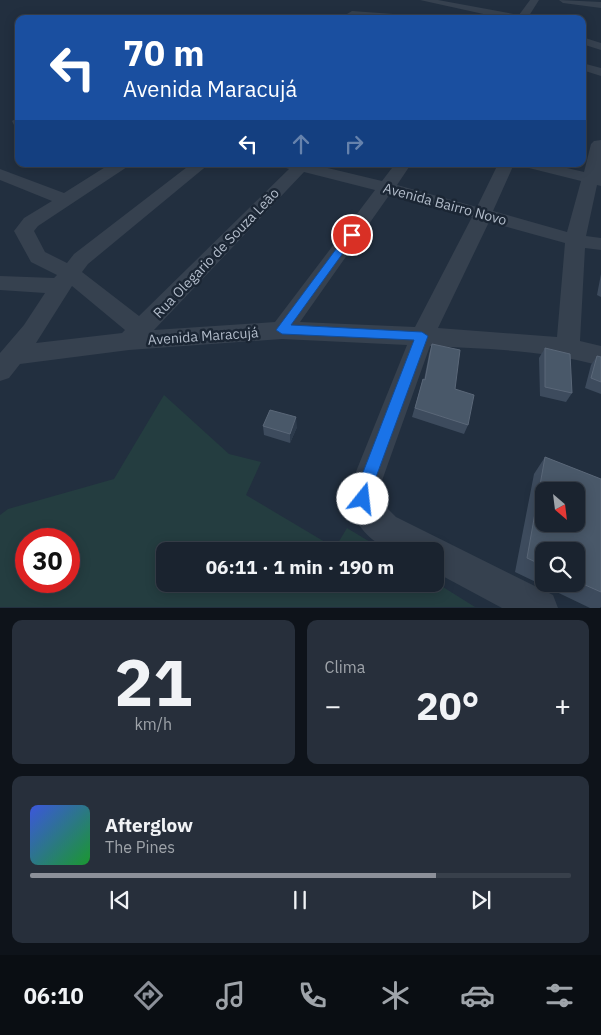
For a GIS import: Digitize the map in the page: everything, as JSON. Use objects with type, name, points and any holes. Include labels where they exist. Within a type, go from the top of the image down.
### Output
[{"type":"street","points":[[424,0],[504,15]]},
{"type":"street","points":[[473,8],[482,0]]},
{"type":"street","points":[[524,15],[535,0]]},
{"type":"street","points":[[563,0],[589,5],[601,5]]},
{"type":"street","points":[[352,14],[366,15]]},
{"type":"street","points":[[586,41],[601,47]]},
{"type":"street","points":[[586,67],[601,72]]},
{"type":"street","points":[[568,347],[575,240],[595,180],[599,144]]},
{"type":"street","points":[[116,167],[31,222],[24,231],[24,236],[38,256],[135,336]]},
{"type":"street","points":[[7,363],[32,331],[64,279],[97,245],[197,167]]},
{"type":"street","name":"Rua Olegario de Souza Leão","points":[[135,336],[296,167]]},
{"type":"street","name":"Avenida Bairro Novo","points":[[306,167],[386,187],[575,240],[601,244]]},
{"type":"street","points":[[282,330],[401,167]]},
{"type":"street","points":[[413,542],[376,523],[367,512],[363,499],[364,488],[422,336],[484,214],[505,167]]},
{"type":"street","points":[[543,167],[595,180]]},
{"type":"street","points":[[0,174],[66,200]]},
{"type":"street","points":[[0,283],[64,279]]},
{"type":"street","name":"Avenida Maracujá","points":[[7,363],[135,336],[282,330],[497,340],[568,347],[601,356]]},
{"type":"street","points":[[444,559],[540,608]]},
{"type":"green space","points":[[164,395],[229,454],[261,462],[246,495],[325,542],[156,542],[156,592],[444,592],[444,588],[475,607],[0,607],[0,515],[8,509],[114,479]]},
{"type":"green space","points":[[347,528],[370,542],[339,542]]},
{"type":"building","points":[[432,344],[460,350],[455,389],[474,395],[468,425],[415,408],[423,379],[425,380]]},
{"type":"building","points":[[545,348],[570,354],[572,393],[545,387]]},
{"type":"building","points":[[597,356],[601,357],[601,382],[591,378]]},
{"type":"building","points":[[270,410],[296,417],[290,434],[263,426]]},
{"type":"building","points":[[545,457],[601,479],[601,592],[585,585],[585,542],[535,542],[535,562],[527,558],[535,513],[535,532],[585,532],[585,482],[541,482]]},
{"type":"route","points":[[352,235],[282,330],[422,336],[364,488],[363,499]]}]
